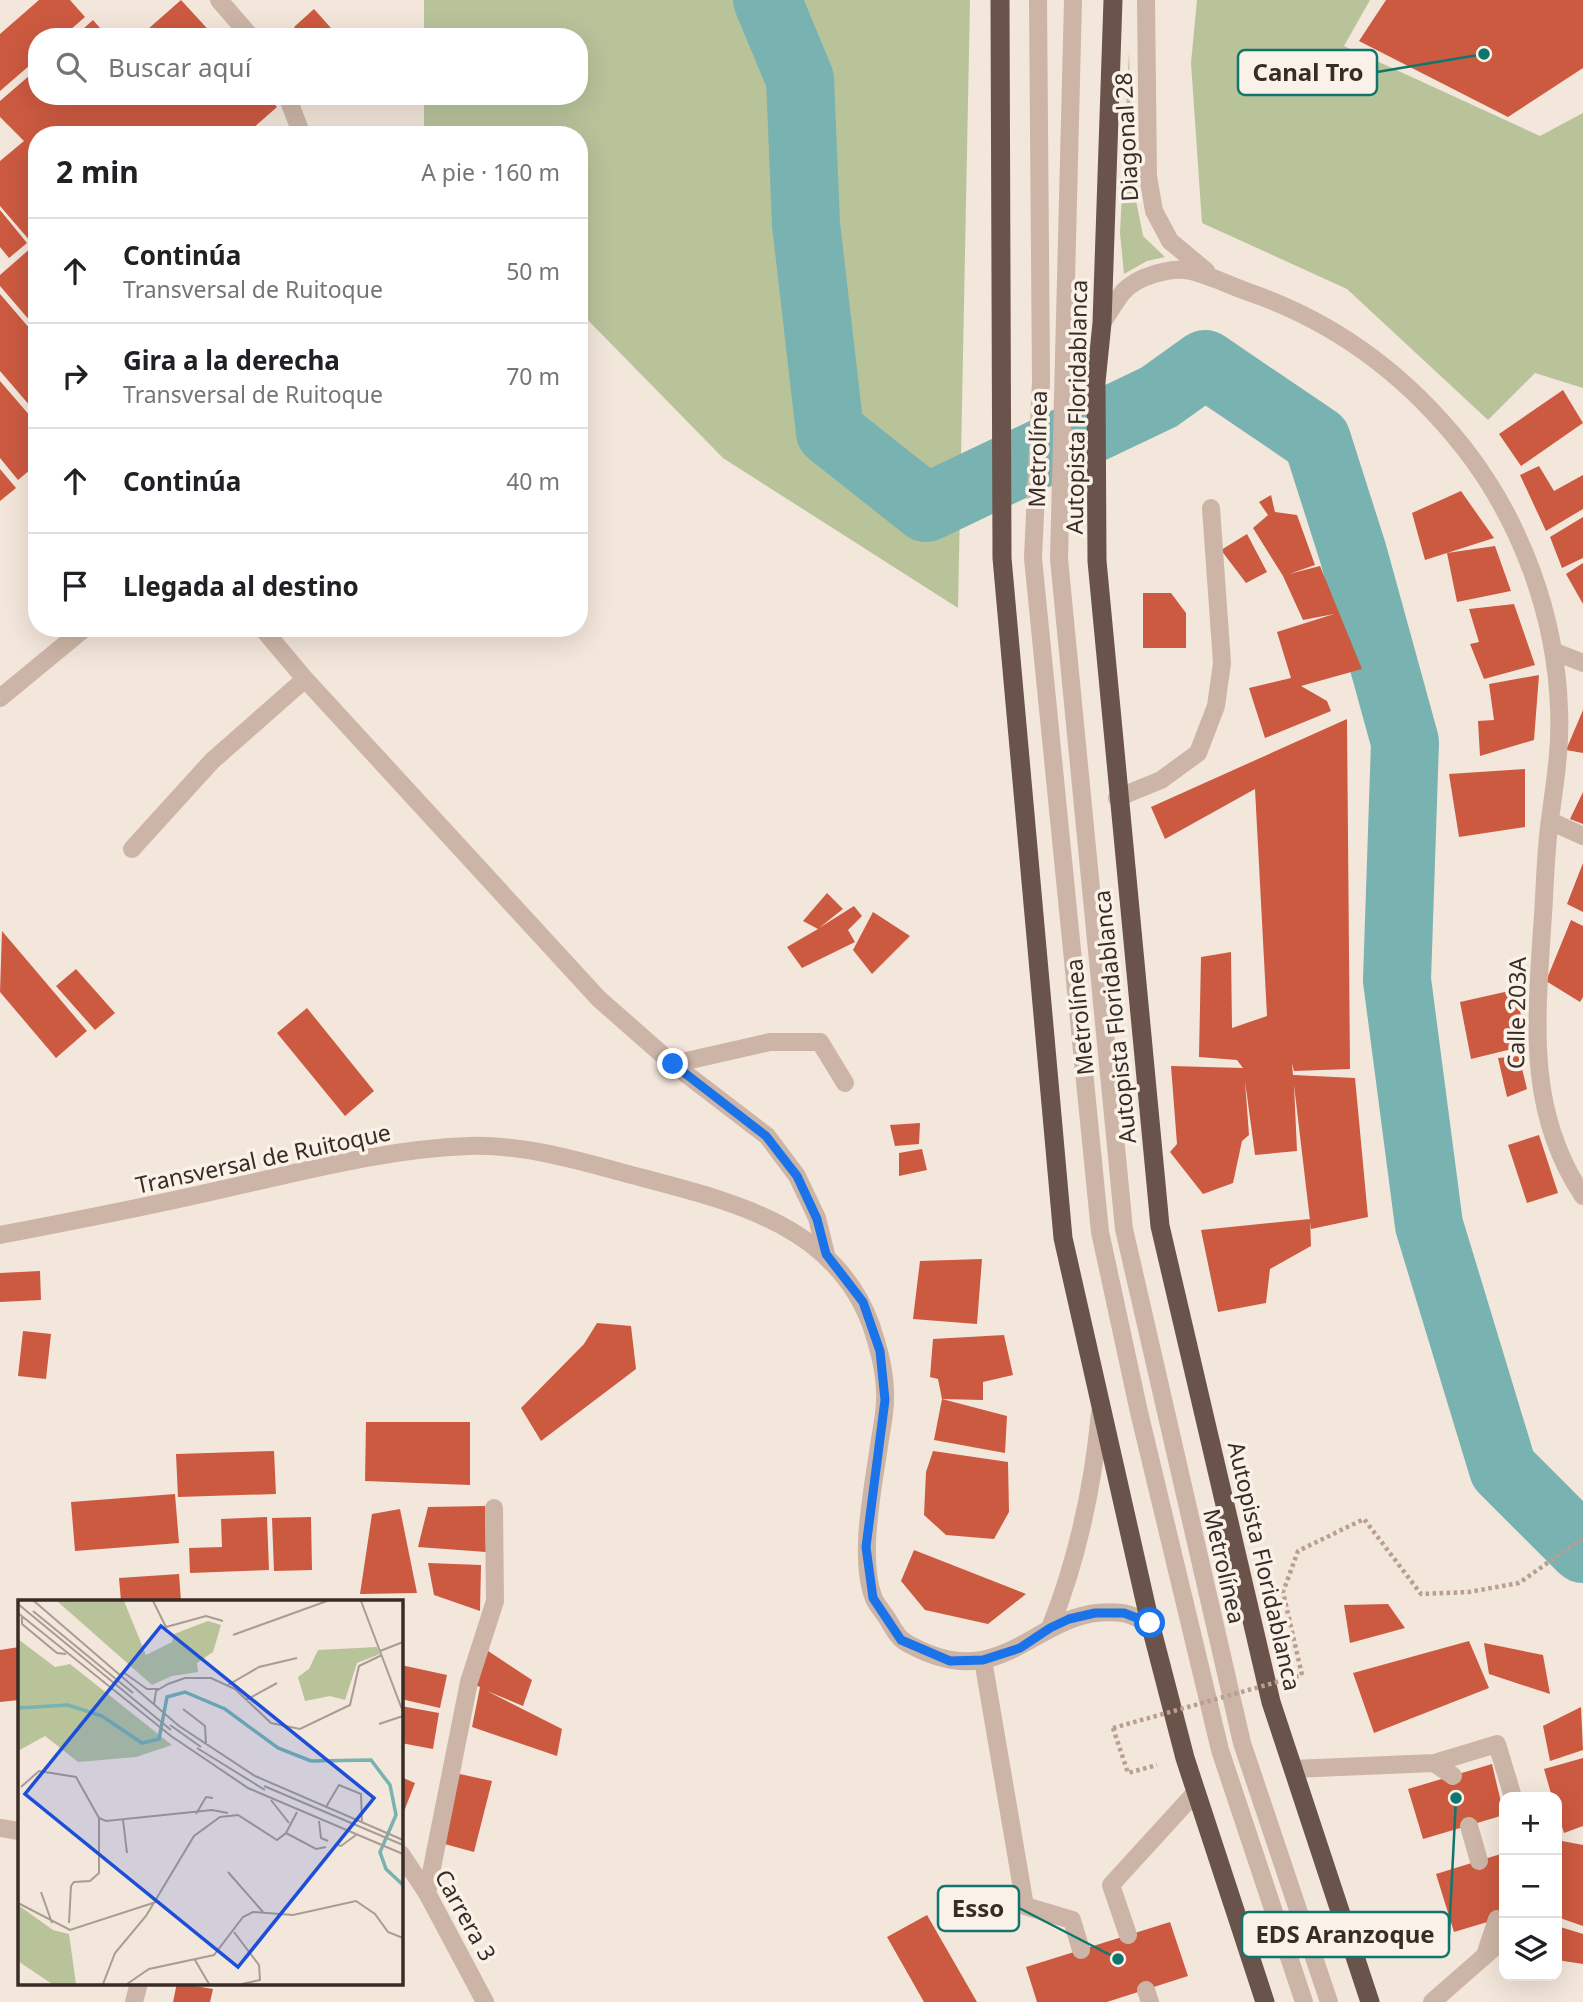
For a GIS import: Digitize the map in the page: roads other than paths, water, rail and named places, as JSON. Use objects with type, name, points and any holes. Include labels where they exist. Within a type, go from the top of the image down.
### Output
[{"type":"highway","points":[[1000,0],[1002,558],[1063,1238],[1150,1623],[1185,1758],[1265,2002]]},
{"type":"highway","name":"Autopista Floridablanca","points":[[1113,0],[1102,323],[1096,382],[1097,561],[1117,798],[1160,1226],[1271,1702],[1370,2002]]},
{"type":"street","points":[[219,0],[243,28]]},
{"type":"street","name":"Metrolínea","points":[[1038,0],[1041,381],[1033,558],[1100,1232],[1145,1439],[1220,1750],[1304,2002]]},
{"type":"street","name":"Metrolínea","points":[[1073,0],[1059,559],[1124,1229],[1242,1743],[1329,2002]]},
{"type":"street","name":"Diagonal 28","points":[[1146,0],[1149,176],[1154,211],[1170,241],[1190,260],[1223,283]]},
{"type":"street","points":[[290,105],[299,126]]},
{"type":"street","name":"Diagonal 28","points":[[1102,323],[1125,290],[1150,275],[1188,270],[1284,305],[1342,336],[1395,374],[1441,419],[1481,471],[1514,527],[1538,588],[1553,651],[1559,708],[1558,765],[1550,821]]},
{"type":"street","points":[[1117,798],[1161,780],[1198,753],[1216,706],[1222,663],[1211,508]]},
{"type":"street","points":[[0,698],[74,637]]},
{"type":"street","points":[[269,637],[304,679],[599,999],[673,1064],[766,1136],[797,1176],[817,1219],[826,1254]]},
{"type":"street","points":[[1553,651],[1583,663]]},
{"type":"street","points":[[132,849],[212,761],[304,679]]},
{"type":"street","points":[[1550,821],[1583,836]]},
{"type":"street","name":"Calle 203A","points":[[1550,821],[1537,1068],[1549,1124],[1583,1196]]},
{"type":"street","points":[[673,1064],[770,1042],[820,1042],[845,1083]]},
{"type":"street","name":"Transversal de Ruitoque","points":[[0,1235],[154,1205],[359,1158],[470,1146],[543,1151],[712,1196],[765,1215],[800,1233],[826,1254],[863,1302],[880,1351],[885,1400],[866,1547],[873,1598],[901,1640],[950,1661],[983,1660],[1020,1648],[1050,1628],[1095,1613],[1124,1613],[1150,1623]]},
{"type":"street","points":[[1050,1628],[1067,1585],[1083,1528],[1095,1469],[1101,1409]]},
{"type":"street","points":[[427,1893],[469,1682],[495,1601],[494,1508]]},
{"type":"street","points":[[983,1660],[1025,1906],[1072,1920],[1081,1950]]},
{"type":"street","points":[[1293,1769],[1434,1763],[1497,1744],[1511,1792]]},
{"type":"street","points":[[1434,1763],[1453,1776]]},
{"type":"street","points":[[1128,1935],[1111,1885],[1195,1793]]},
{"type":"street","points":[[1469,1826],[1479,1861]]},
{"type":"street","name":"Carrera 3","points":[[402,1856],[427,1893],[485,2002]]},
{"type":"street","points":[[1486,1952],[1497,1919]]},
{"type":"street","points":[[1432,2002],[1499,1943]]},
{"type":"street","points":[[134,2002],[139,1984]]},
{"type":"waterway","points":[[767,0],[800,79],[806,224],[830,432],[926,508],[1159,397],[1205,364],[1317,440],[1353,553],[1405,742],[1397,980],[1429,1225],[1503,1469],[1583,1549]]},
{"type":"place","name":"Canal Tro","points":[[1484,54]]},
{"type":"place","name":"EDS Aranzoque","points":[[1456,1798]]},
{"type":"place","name":"Esso","points":[[1118,1959]]}]
